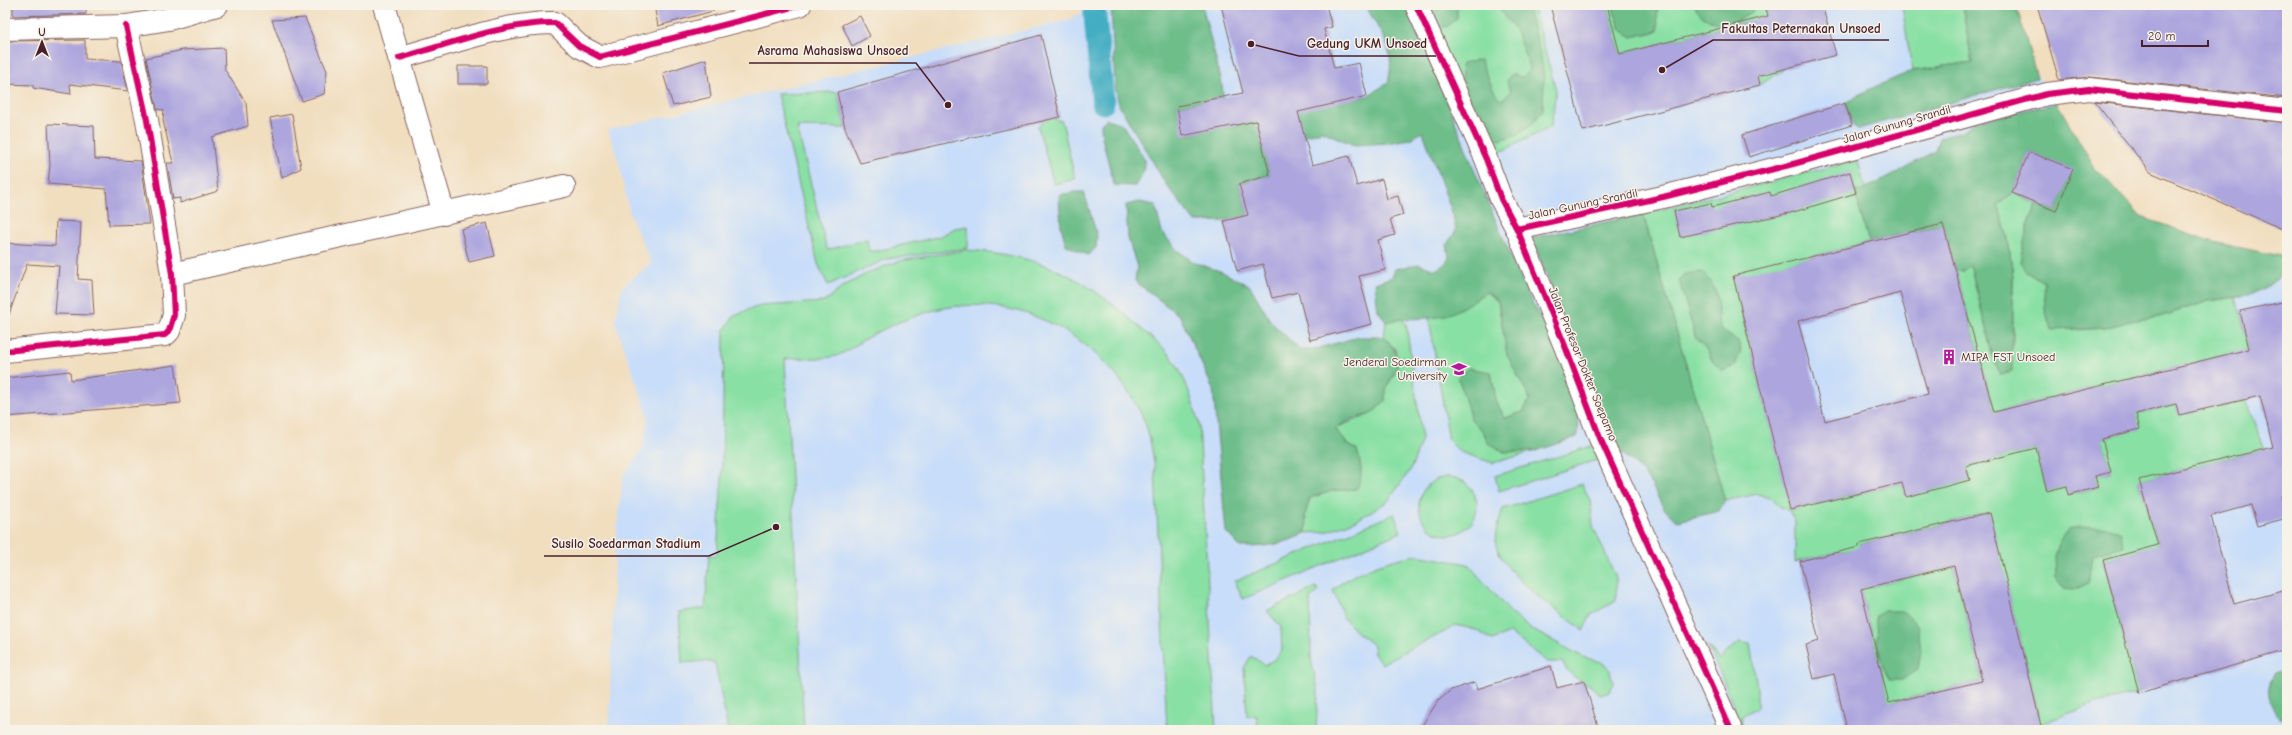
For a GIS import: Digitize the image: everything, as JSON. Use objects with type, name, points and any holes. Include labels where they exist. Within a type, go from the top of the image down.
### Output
[{"type":"street","points":[[5,29],[126,26],[169,19],[216,5]]},
{"type":"street","points":[[384,5],[444,214]]},
{"type":"street","points":[[399,58],[506,28],[537,22],[554,23],[579,46],[600,58],[800,5]]},
{"type":"street","name":"Jalan Profesor Dokter Soeparno","points":[[1416,5],[1486,159],[1501,199],[1517,229],[1565,346],[1600,438],[1731,730]]},
{"type":"street","points":[[5,351],[167,334],[174,315],[172,274],[147,120],[126,26]]},
{"type":"street","name":"Jalan Gunung Srandil","points":[[1517,229],[1658,199],[1793,164],[2047,94],[2089,89],[2287,111]]},
{"type":"street","points":[[172,274],[564,186]]},
{"type":"shaded area","name":"Jenderal Soedirman University","points":[[1089,5],[2016,5],[2034,71],[2057,103],[2094,166],[2141,217],[2217,243],[2287,258],[2287,730],[609,730],[615,545],[623,476],[643,448],[648,416],[615,322],[622,288],[651,263],[630,214],[619,163],[608,130],[1069,20],[1085,10]]},
{"type":"green space","points":[[1111,5],[1202,5],[1222,84],[1223,97],[1177,106],[1183,136],[1367,96],[1388,83],[1390,60],[1386,42],[1366,5],[1407,5],[1500,231],[1521,279],[1574,390],[1579,413],[1577,437],[1536,451],[1504,452],[1488,443],[1484,433],[1471,419],[1458,377],[1468,368],[1491,372],[1496,401],[1505,418],[1523,412],[1530,399],[1507,355],[1498,301],[1487,292],[1465,306],[1442,316],[1386,322],[1378,310],[1375,283],[1392,277],[1395,269],[1419,264],[1435,270],[1444,265],[1449,258],[1447,244],[1456,231],[1453,215],[1423,132],[1410,139],[1388,143],[1354,145],[1322,131],[1263,145],[1270,175],[1239,184],[1248,215],[1224,221],[1195,222],[1167,186],[1119,105],[1115,85]]},
{"type":"green space","points":[[1416,5],[1532,5],[1556,90],[1551,127],[1486,159]]},
{"type":"green space","points":[[1424,5],[1457,5],[1457,18],[1446,27],[1434,26]]},
{"type":"green space","points":[[1505,5],[1527,5],[1541,57],[1544,78],[1543,110],[1533,123],[1518,134],[1500,140],[1488,137],[1470,101],[1461,71],[1462,63],[1480,60],[1491,86],[1501,100],[1511,92],[1507,81],[1511,74],[1522,77],[1530,69],[1516,31],[1500,11]]},
{"type":"green space","points":[[1607,5],[1765,5],[1783,70],[1760,85],[1744,22],[1620,54]]},
{"type":"green space","points":[[1612,5],[1657,5],[1658,31],[1632,37],[1621,30]]},
{"type":"green space","points":[[1694,5],[1754,5],[1752,12],[1745,17],[1720,23],[1705,18],[1699,13]]},
{"type":"green space","points":[[1902,5],[1962,5],[1972,62],[1912,71]]},
{"type":"green space","points":[[1962,5],[2016,5],[2037,78],[1858,129],[1852,125],[1845,103],[1870,89],[1912,71],[1972,62]]},
{"type":"green space","points":[[837,92],[845,128],[797,127],[827,250],[867,239],[869,251],[877,251],[941,236],[955,228],[968,226],[968,248],[887,259],[828,285],[818,264],[777,94]]},
{"type":"green space","points":[[2057,103],[2094,166],[2141,217],[2217,243],[2281,256],[2282,266],[2278,278],[2264,289],[2253,294],[2209,301],[2159,317],[2130,321],[2105,328],[2051,330],[2045,309],[2044,282],[2027,272],[2020,261],[2027,229],[2037,204],[2056,211],[2072,169],[2029,152],[2012,193],[1998,205],[2008,239],[2013,277],[2012,372],[2001,375],[1994,361],[1970,264],[1963,271],[1956,270],[1943,224],[1869,242],[1856,192],[1886,178],[1935,151],[1939,138],[1962,132],[1973,122]]},
{"type":"green space","points":[[1052,118],[1062,121],[1075,179],[1054,184],[1038,127],[1043,121]]},
{"type":"green space","points":[[1107,119],[1122,124],[1144,158],[1144,171],[1135,186],[1113,185],[1101,132],[1101,124]]},
{"type":"green space","points":[[1858,160],[1865,189],[1857,192],[1859,208],[1869,242],[1733,277],[1791,510],[1902,483],[1906,496],[1970,480],[1966,466],[2036,448],[2047,491],[2067,486],[2069,495],[2098,487],[2095,476],[2111,472],[2102,439],[2139,429],[2136,414],[2176,404],[2179,415],[2194,411],[2216,391],[2220,406],[2245,400],[2265,449],[2139,480],[2195,676],[2183,681],[2171,638],[2141,550],[2103,560],[2139,693],[2096,703],[2025,730],[1975,730],[2039,715],[1989,513],[1859,544],[1869,587],[1954,566],[1982,681],[1889,703],[1851,549],[1795,562],[1795,522],[1789,511],[1779,506],[1770,497],[1757,494],[1725,501],[1643,214]]},
{"type":"green space","points":[[1084,192],[1097,236],[1096,248],[1088,255],[1066,245],[1061,226],[1059,195]]},
{"type":"green space","points":[[2012,193],[2037,204],[2027,229],[2020,261],[2027,272],[2044,282],[2045,290],[2078,330],[2105,328],[2130,321],[2159,317],[2209,301],[2236,297],[2252,362],[2233,353],[1994,412],[1956,270],[1963,271],[1970,264],[1994,361],[2013,347],[2013,277],[2008,239],[1998,205]]},
{"type":"green space","points":[[1139,202],[1155,205],[1162,232],[1177,250],[1195,263],[1220,271],[1250,286],[1271,322],[1300,350],[1312,350],[1358,337],[1384,337],[1393,348],[1397,356],[1398,363],[1389,382],[1385,401],[1371,414],[1353,419],[1335,428],[1347,444],[1357,450],[1361,465],[1359,484],[1356,489],[1332,491],[1310,498],[1305,515],[1307,526],[1305,533],[1297,537],[1282,543],[1240,547],[1226,532],[1213,389],[1180,316],[1135,281],[1137,267],[1128,238],[1126,205]]},
{"type":"green space","points":[[1643,214],[1725,501],[1719,511],[1678,521],[1663,507],[1653,487],[1642,471],[1615,448],[1532,238]]},
{"type":"green space","points":[[966,250],[1017,257],[1039,263],[1060,271],[1079,281],[1118,309],[1158,343],[1169,354],[1184,378],[1199,424],[1216,730],[1167,730],[1155,469],[1149,434],[1141,414],[1125,387],[1104,362],[1081,342],[1054,325],[1025,313],[995,307],[963,306],[931,311],[907,319],[866,338],[845,352],[836,356],[824,358],[785,359],[804,730],[728,730],[715,663],[705,661],[682,663],[679,612],[705,608],[709,555],[717,555],[722,477],[724,331],[733,317],[747,310],[761,306],[824,302],[844,286],[870,272],[899,261]]},
{"type":"green space","points":[[1702,272],[1715,290],[1718,320],[1720,325],[1723,330],[1738,341],[1741,350],[1735,366],[1722,371],[1713,362],[1705,347],[1696,339],[1679,280],[1684,274]]},
{"type":"green space","points":[[1486,292],[1498,301],[1502,327],[1510,352],[1530,399],[1523,412],[1505,418],[1496,401],[1491,372],[1471,419],[1484,433],[1488,443],[1516,452],[1536,451],[1493,463],[1460,452],[1449,441],[1429,318],[1443,316]]},
{"type":"green space","points":[[1401,318],[1406,323],[1422,439],[1411,469],[1388,501],[1357,520],[1325,532],[1305,533],[1307,526],[1305,515],[1310,498],[1332,491],[1355,489],[1357,450],[1347,444],[1335,428],[1371,414],[1385,401],[1385,389],[1394,375],[1396,350],[1384,337],[1386,322]]},
{"type":"green space","points":[[1595,445],[1600,459],[1499,491],[1495,476]]},
{"type":"green space","points":[[1448,477],[1459,479],[1472,490],[1475,495],[1477,506],[1475,517],[1464,530],[1459,533],[1448,535],[1437,533],[1424,522],[1421,517],[1419,506],[1421,495],[1432,482],[1437,479]]},
{"type":"green space","points":[[1582,484],[1590,500],[1593,526],[1616,578],[1616,601],[1592,614],[1583,630],[1534,594],[1512,572],[1503,560],[1497,548],[1495,539],[1503,509]]},
{"type":"green space","points":[[1394,514],[1401,532],[1243,599],[1235,581]]},
{"type":"green space","points":[[2079,526],[2110,528],[2121,533],[2123,546],[2092,556],[2088,583],[2074,590],[2064,589],[2056,578],[2055,556],[2060,541],[2068,530]]},
{"type":"green space","points":[[1416,555],[1468,564],[1510,612],[1529,628],[1583,657],[1601,662],[1609,668],[1613,683],[1610,692],[1600,695],[1590,686],[1576,678],[1562,662],[1547,662],[1510,633],[1492,640],[1476,630],[1456,625],[1382,664],[1374,654],[1373,645],[1354,630],[1344,618],[1333,590],[1362,571],[1383,563]]},
{"type":"green space","points":[[1316,587],[1319,591],[1310,599],[1311,659],[1318,691],[1316,730],[1258,730],[1257,716],[1247,716],[1244,668],[1251,656],[1265,665],[1275,659],[1282,650],[1281,627],[1267,611]]},
{"type":"green space","points":[[1884,611],[1903,611],[1918,626],[1921,651],[1918,669],[1902,680],[1890,680],[1880,657],[1876,632],[1876,616]]},
{"type":"green space","points":[[1738,642],[1750,644],[1757,688],[1757,707],[1742,716],[1742,730],[1724,682],[1707,645],[1719,660]]},
{"type":"green space","points":[[2287,669],[2287,718],[2279,718],[2269,696],[2269,686],[2275,673]]},
{"type":"building","points":[[13,5],[86,5],[86,14],[13,16]]},
{"type":"building","points":[[654,5],[712,5],[713,11],[658,26]]},
{"type":"building","points":[[1221,5],[1326,5],[1332,27],[1324,29],[1334,68],[1359,63],[1367,96],[1298,112],[1312,165],[1349,156],[1357,186],[1382,179],[1387,199],[1398,196],[1403,215],[1390,219],[1395,235],[1378,240],[1385,270],[1359,276],[1372,324],[1310,340],[1298,292],[1272,298],[1263,264],[1237,271],[1224,221],[1248,215],[1239,184],[1270,175],[1256,121],[1182,136],[1177,106],[1243,93]]},
{"type":"building","points":[[1550,5],[1607,5],[1620,54],[1768,16],[1765,5],[1822,5],[1836,55],[1758,76],[1760,85],[1583,131]]},
{"type":"building","points":[[2037,5],[2287,5],[2287,98],[2090,77],[2059,80]]},
{"type":"building","points":[[860,16],[870,36],[852,46],[842,25]]},
{"type":"building","points":[[305,18],[327,71],[324,94],[302,101],[272,20]]},
{"type":"building","points":[[1041,35],[1060,117],[860,163],[845,128],[837,92]]},
{"type":"building","points":[[85,40],[85,59],[121,61],[128,91],[70,84],[71,94],[33,88],[33,85],[5,84],[5,41]]},
{"type":"building","points":[[224,48],[225,70],[246,103],[248,126],[212,137],[218,191],[180,203],[180,198],[173,199],[167,163],[173,163],[163,120],[164,110],[157,109],[146,58],[183,50]]},
{"type":"building","points":[[706,59],[711,97],[673,106],[663,73]]},
{"type":"building","points":[[458,66],[487,66],[487,84],[458,84]]},
{"type":"building","points":[[2095,102],[2287,123],[2287,231],[2150,172]]},
{"type":"building","points":[[1845,103],[1852,125],[1749,157],[1742,135]]},
{"type":"building","points":[[292,114],[301,168],[282,178],[270,118]]},
{"type":"building","points":[[48,124],[94,126],[95,159],[141,161],[150,224],[109,225],[106,189],[48,184],[50,165]]},
{"type":"building","points":[[2029,152],[2073,169],[2056,211],[2012,193]]},
{"type":"building","points":[[1850,172],[1856,193],[1794,212],[1680,237],[1674,211],[1711,203],[1712,207],[1770,192],[1771,196]]},
{"type":"building","points":[[56,221],[81,222],[78,279],[92,280],[94,315],[55,314],[59,266],[27,264],[7,320],[5,319],[5,243],[55,246]]},
{"type":"building","points":[[487,223],[495,256],[469,262],[461,229]]},
{"type":"building","points":[[1943,224],[1994,412],[2249,349],[2240,311],[2287,301],[2287,494],[2281,496],[2287,518],[2257,526],[2251,505],[2211,516],[2234,604],[2287,590],[2287,650],[2139,693],[2103,560],[2158,545],[2139,480],[2273,447],[2260,396],[2179,415],[2176,404],[2136,414],[2140,429],[2102,439],[2111,472],[2095,476],[2098,487],[2068,495],[2067,486],[2047,491],[2036,448],[1966,466],[1970,480],[1906,497],[1902,483],[1790,510],[1733,276]],"holes":[[[1900,293],[1928,394],[1825,421],[1798,321]]]},
{"type":"building","points":[[175,365],[181,403],[5,417],[5,378],[70,371],[71,380]]},
{"type":"building","points":[[1990,513],[2042,730],[1847,730],[1834,674],[1814,679],[1806,645],[1819,641],[1800,561],[1859,547],[1859,544]],"holes":[[[1954,566],[1982,681],[1889,703],[1861,589]]]},
{"type":"building","points":[[1551,666],[1557,688],[1584,681],[1599,730],[1419,730],[1438,701],[1451,690],[1475,682],[1477,689]]},
{"type":"waterway","points":[[1094,5],[1103,103]]},
{"type":"cycle path","points":[[399,58],[497,30],[517,26],[555,23],[579,46],[600,57],[800,5]]},
{"type":"cycle path","points":[[1416,5],[1486,159],[1501,199],[1517,229],[1565,346],[1600,438],[1731,730]]},
{"type":"cycle path","points":[[5,351],[165,335],[169,331],[174,315],[172,274],[147,120],[126,26]]},
{"type":"cycle path","points":[[1517,229],[1663,197],[1793,164],[2047,94],[2089,89],[2287,111]]},
{"type":"place","name":"Gedung UKM Unsoed","points":[[1251,44]]},
{"type":"place","name":"Fakultas Peternakan Unsoed","points":[[1662,70]]},
{"type":"place","name":"Asrama Mahasiswa Unsoed","points":[[948,105]]},
{"type":"place","name":"MIPA FST Unsoed","points":[[1949,357]]},
{"type":"place","name":"Jenderal Soedirman University","points":[[1459,369]]},
{"type":"place","name":"Susilo Soedarman Stadium","points":[[776,527]]}]
